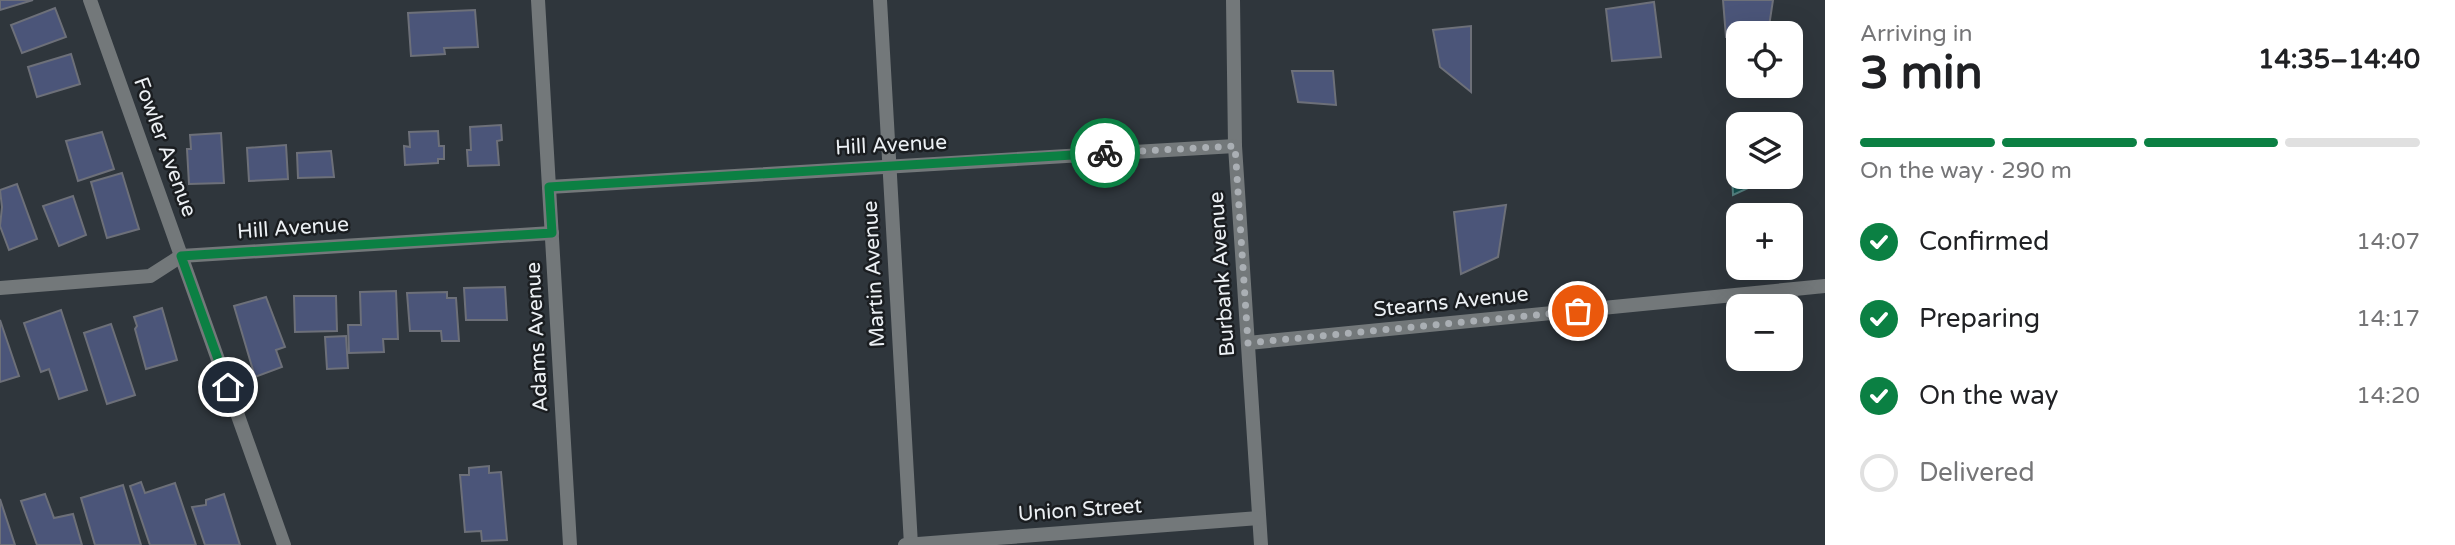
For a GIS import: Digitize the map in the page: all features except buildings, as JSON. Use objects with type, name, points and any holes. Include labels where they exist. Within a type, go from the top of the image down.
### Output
[{"type":"street","name":"Fowler Avenue","points":[[90,0],[284,545]]},
{"type":"street","name":"Adams Avenue","points":[[538,0],[570,545]]},
{"type":"street","name":"Martin Avenue","points":[[880,0],[911,545]]},
{"type":"street","name":"Burbank Avenue","points":[[1233,0],[1235,146],[1261,545]]},
{"type":"street","name":"Hill Avenue","points":[[549,187],[1235,146]]},
{"type":"street","name":"Hill Avenue","points":[[0,288],[150,276],[181,256],[552,233]]},
{"type":"street","name":"Stearns Avenue","points":[[1248,343],[1825,286]]},
{"type":"street","name":"Union Street","points":[[905,545],[1259,518]]},
{"type":"shaded area","points":[[1733,189],[1746,189],[1733,195]]},
{"type":"way so far","points":[[1105,153],[1235,146],[1248,343],[1578,311]]},
{"type":"route","points":[[228,387],[181,256],[552,233],[549,187],[1105,153]]}]
